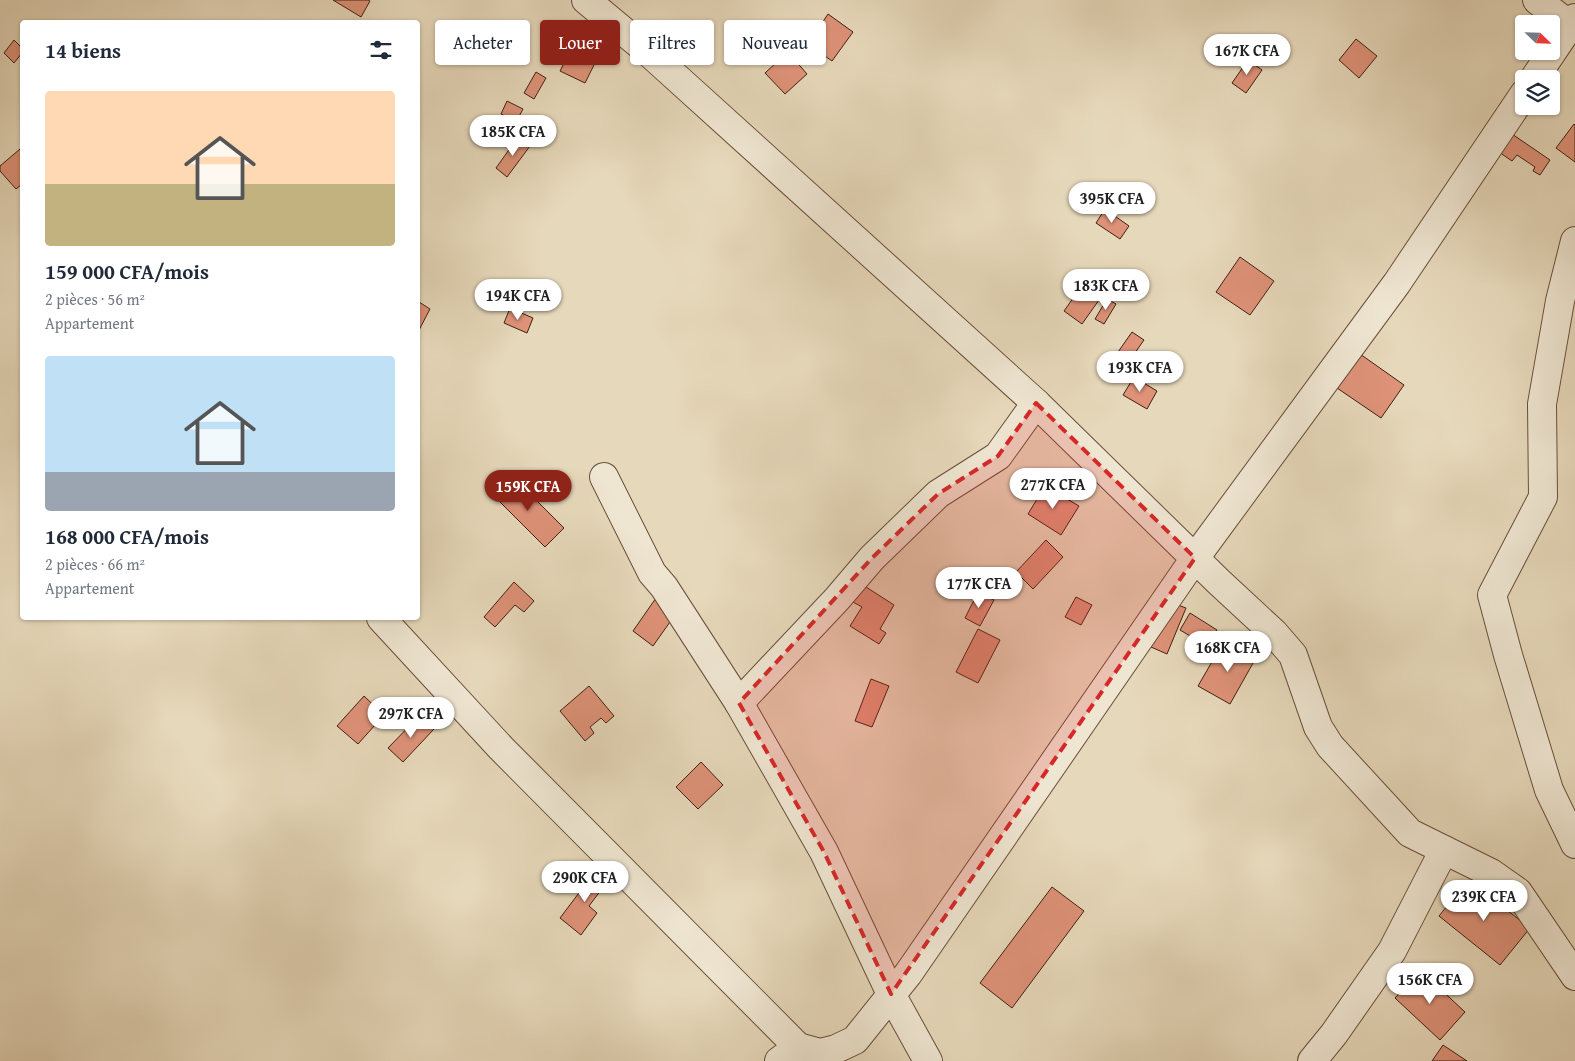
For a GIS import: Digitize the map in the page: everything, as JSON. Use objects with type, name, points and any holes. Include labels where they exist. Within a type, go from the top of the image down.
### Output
[{"type":"street","points":[[586,0],[645,49],[1036,403],[1274,632],[1293,655],[1318,727],[1330,746],[1410,833],[1492,873],[1518,892],[1575,976]]},
{"type":"street","points":[[1537,0],[1573,24],[1540,70]]},
{"type":"street","points":[[383,620],[500,748],[797,1056],[836,1049],[855,1040],[908,974],[1195,558],[1397,283],[1515,107]]},
{"type":"street","points":[[1575,242],[1560,301],[1542,404],[1543,497],[1492,595],[1549,790],[1575,844]]},
{"type":"street","points":[[738,703],[837,599],[872,558],[938,494],[998,456],[1036,403]]},
{"type":"street","points":[[604,477],[652,574],[664,587],[738,703],[824,852],[891,994],[928,1061]]},
{"type":"street","points":[[1312,1061],[1334,1034],[1392,951],[1444,850]]},
{"type":"highlighted area","points":[[1036,403],[1195,558],[891,994],[824,852],[739,703],[872,558],[938,494],[998,456]]},
{"type":"building","points":[[333,0],[368,0],[370,1],[361,17]]},
{"type":"building","points":[[828,14],[853,32],[832,61],[826,57],[826,20],[824,20]]},
{"type":"building","points":[[1356,39],[1377,56],[1359,78],[1339,60]]},
{"type":"building","points":[[14,40],[20,46],[20,56],[14,63],[4,53]]},
{"type":"building","points":[[1248,60],[1262,70],[1246,93],[1232,83]]},
{"type":"building","points":[[563,65],[594,65],[585,83],[560,71]]},
{"type":"building","points":[[774,65],[799,65],[807,74],[785,94],[765,73]]},
{"type":"building","points":[[536,72],[546,78],[534,99],[524,93]]},
{"type":"building","points":[[507,101],[523,109],[516,122],[501,114]]},
{"type":"building","points":[[1575,125],[1575,162],[1556,148]]},
{"type":"building","points":[[1512,134],[1550,160],[1540,175],[1533,171],[1535,167],[1517,155],[1512,161],[1499,152]]},
{"type":"building","points":[[518,137],[530,146],[507,177],[496,168]]},
{"type":"building","points":[[20,149],[20,186],[16,189],[0,171],[0,166]]},
{"type":"building","points":[[1105,209],[1129,226],[1120,239],[1096,223]]},
{"type":"building","points":[[1240,257],[1274,281],[1250,315],[1216,292]]},
{"type":"building","points":[[1081,287],[1099,300],[1082,324],[1064,311]]},
{"type":"building","points":[[1107,299],[1116,304],[1104,324],[1095,319]]},
{"type":"building","points":[[420,303],[430,309],[420,328]]},
{"type":"building","points":[[510,308],[533,318],[527,333],[504,323]]},
{"type":"building","points":[[1132,332],[1144,340],[1116,380],[1104,372]]},
{"type":"building","points":[[1360,354],[1404,385],[1381,418],[1337,388]]},
{"type":"building","points":[[1134,377],[1157,391],[1147,409],[1123,395]]},
{"type":"building","points":[[512,476],[564,528],[545,547],[493,495]]},
{"type":"building","points":[[1045,486],[1079,506],[1061,535],[1028,514]]},
{"type":"building","points":[[1046,540],[1063,557],[1033,589],[1016,572]]},
{"type":"building","points":[[514,582],[534,601],[524,612],[515,605],[495,627],[484,617]]},
{"type":"building","points":[[863,585],[894,605],[880,629],[886,633],[879,644],[850,626],[862,607],[853,602]]},
{"type":"building","points":[[978,592],[994,600],[980,626],[965,618]]},
{"type":"building","points":[[1076,597],[1092,605],[1081,625],[1065,617]]},
{"type":"building","points":[[656,598],[677,612],[653,646],[633,631]]},
{"type":"building","points":[[1170,602],[1186,608],[1167,654],[1151,647]]},
{"type":"building","points":[[1190,613],[1217,630],[1207,646],[1180,630]]},
{"type":"building","points":[[978,629],[1000,640],[978,683],[956,672]]},
{"type":"building","points":[[1231,642],[1257,656],[1230,704],[1198,686],[1217,653],[1223,657]]},
{"type":"building","points":[[871,679],[889,686],[872,727],[855,721]]},
{"type":"building","points":[[589,686],[614,716],[606,723],[601,718],[590,727],[594,733],[585,741],[560,711]]},
{"type":"building","points":[[364,696],[384,715],[358,744],[337,726]]},
{"type":"building","points":[[420,715],[434,729],[403,762],[388,748]]},
{"type":"building","points":[[701,762],[723,785],[698,809],[676,787]]},
{"type":"building","points":[[597,869],[610,878],[589,906],[597,913],[581,935],[560,918]]},
{"type":"building","points":[[1468,880],[1530,928],[1500,965],[1439,916]]},
{"type":"building","points":[[1052,887],[1084,911],[1012,1008],[980,983]]},
{"type":"building","points":[[1420,970],[1465,1012],[1440,1040],[1395,998]]},
{"type":"building","points":[[1443,1045],[1467,1061],[1432,1061]]}]
